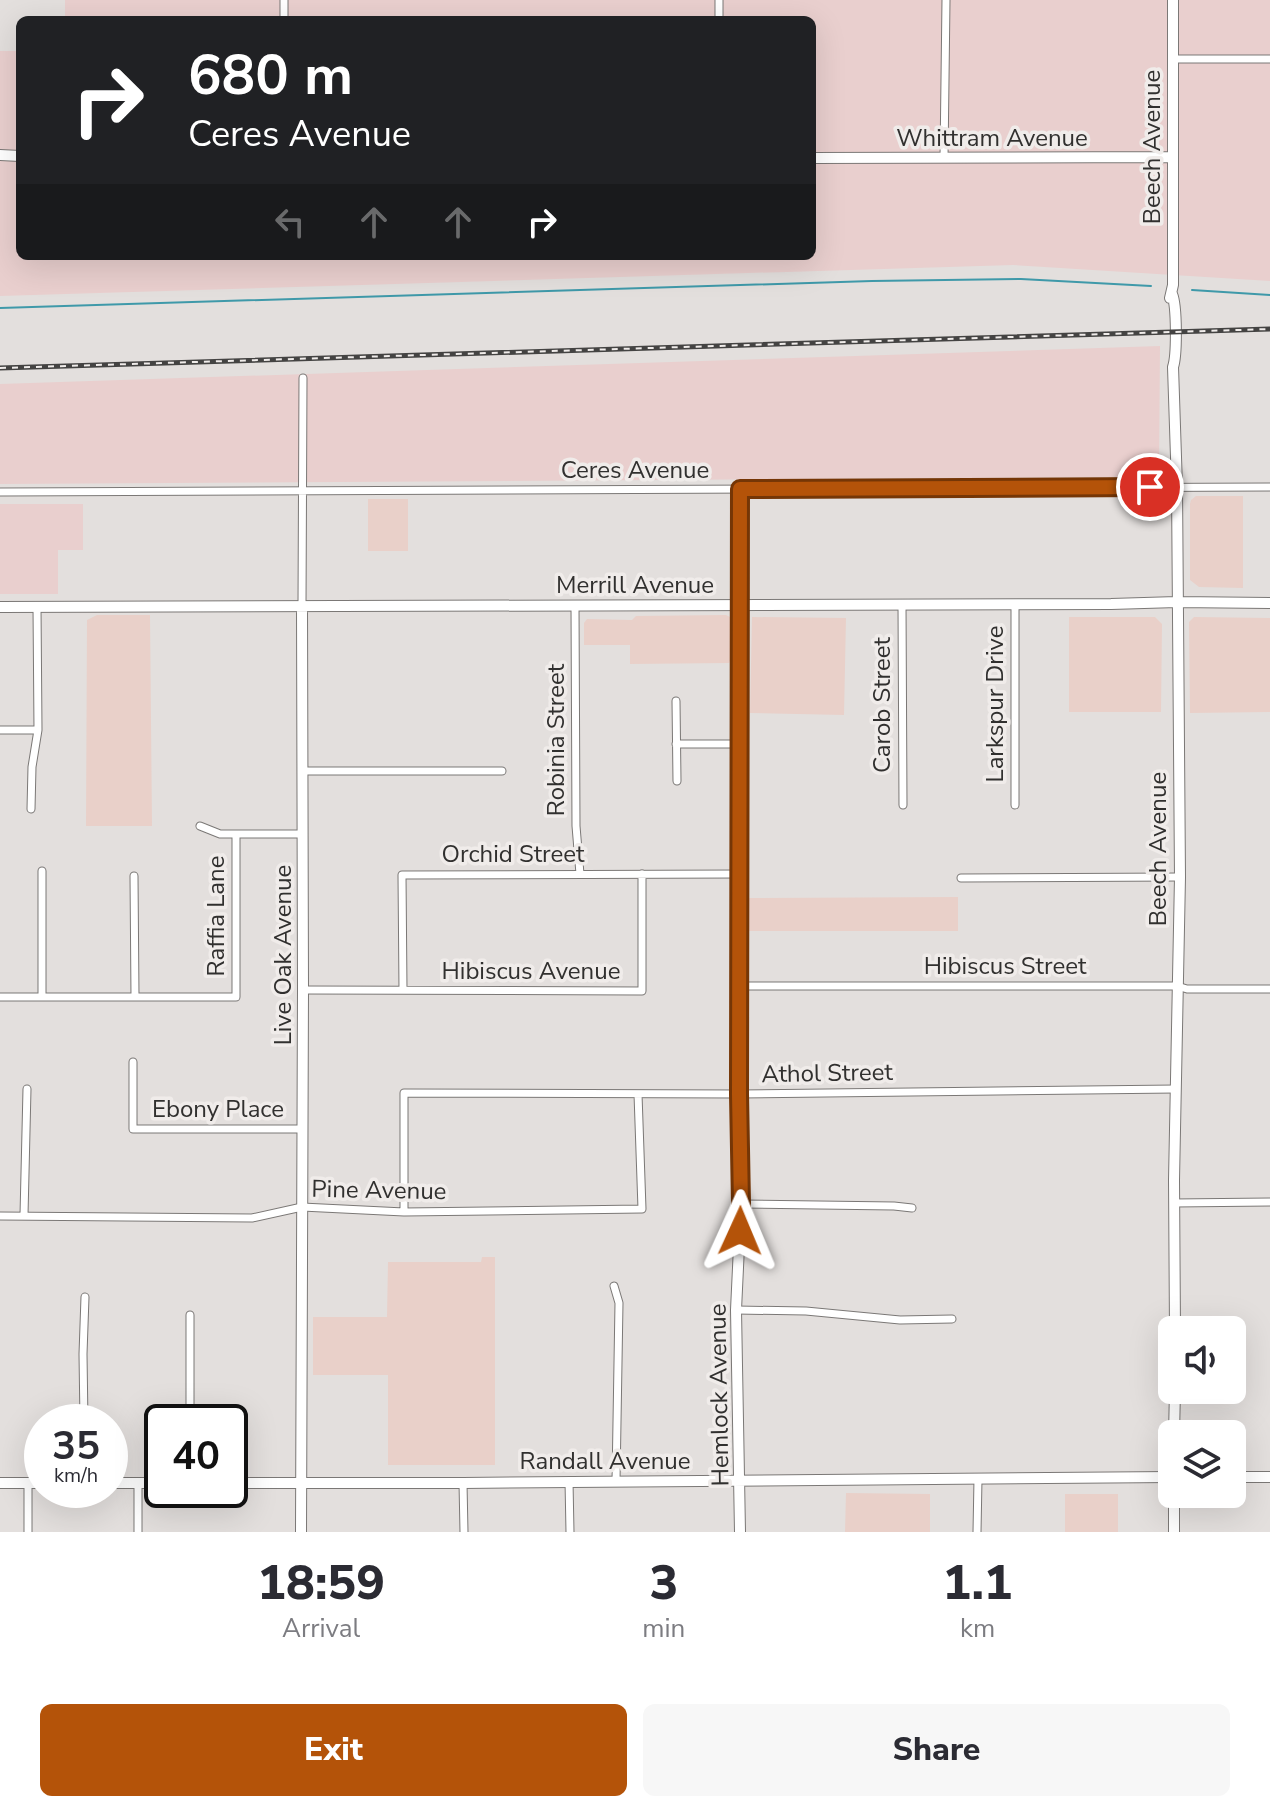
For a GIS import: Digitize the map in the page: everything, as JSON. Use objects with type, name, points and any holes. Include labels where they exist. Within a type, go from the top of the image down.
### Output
[{"type":"street","points":[[944,158],[946,0]]},
{"type":"street","name":"Beech Avenue","points":[[1173,0],[1172,290],[1175,332],[1180,877],[1175,1316]]},
{"type":"street","points":[[1173,59],[1270,59]]},
{"type":"street","name":"Whittram Avenue","points":[[816,158],[1171,157]]},
{"type":"street","name":"Live Oak Avenue","points":[[301,1532],[303,378]]},
{"type":"street","name":"Ceres Avenue","points":[[0,492],[1270,487]]},
{"type":"street","name":"Hemlock Avenue","points":[[740,489],[741,1204],[736,1310],[740,1532]]},
{"type":"street","name":"Merrill Avenue","points":[[0,607],[1270,603]]},
{"type":"street","name":"Carob Street","points":[[902,604],[903,805]]},
{"type":"street","name":"Larkspur Drive","points":[[1015,604],[1015,805]]},
{"type":"street","name":"Robinia Street","points":[[575,605],[576,826],[580,874]]},
{"type":"street","points":[[31,809],[32,767],[38,730],[37,607]]},
{"type":"street","points":[[676,701],[677,781]]},
{"type":"street","points":[[0,730],[38,730]]},
{"type":"street","points":[[676,744],[739,744]]},
{"type":"street","points":[[303,771],[502,771]]},
{"type":"street","points":[[200,826],[220,834],[302,834]]},
{"type":"street","name":"Raffia Lane","points":[[135,997],[236,997],[236,834]]},
{"type":"street","points":[[42,871],[42,997]]},
{"type":"street","name":"Hibiscus Avenue","points":[[303,990],[642,991],[642,874]]},
{"type":"street","name":"Orchid Street","points":[[403,990],[402,875],[739,874]]},
{"type":"street","points":[[0,997],[135,997],[134,876]]},
{"type":"street","points":[[961,878],[1180,877]]},
{"type":"street","name":"Hibiscus Street","points":[[739,986],[1177,986],[1187,989],[1270,989]]},
{"type":"street","name":"Ebony Place","points":[[133,1062],[133,1129],[303,1129]]},
{"type":"street","points":[[24,1215],[27,1089]]},
{"type":"street","name":"Athol Street","points":[[404,1212],[404,1093],[739,1094],[1176,1089]]},
{"type":"street","name":"Pine Avenue","points":[[0,1216],[252,1218],[302,1207],[404,1212],[642,1209],[638,1094]]},
{"type":"street","points":[[1174,1203],[1270,1202]]},
{"type":"street","points":[[741,1204],[912,1208]]},
{"type":"street","points":[[614,1286],[619,1303],[616,1481]]},
{"type":"street","points":[[84,1404],[85,1297]]},
{"type":"street","points":[[736,1310],[806,1311],[900,1320],[952,1319]]},
{"type":"street","points":[[190,1315],[190,1404]]},
{"type":"street","name":"Randall Avenue","points":[[248,1483],[1158,1477]]},
{"type":"street","points":[[1246,1477],[1270,1477]]},
{"type":"street","points":[[977,1532],[978,1479]]},
{"type":"street","points":[[569,1481],[570,1532]]},
{"type":"street","points":[[0,1483],[24,1483]]},
{"type":"street","points":[[128,1483],[144,1483]]},
{"type":"street","points":[[138,1483],[138,1532]]},
{"type":"street","points":[[463,1483],[464,1532]]},
{"type":"street","points":[[28,1508],[28,1532]]},
{"type":"street","points":[[1174,1508],[1174,1532]]},
{"type":"shaded area","points":[[65,0],[1270,0],[1270,281],[1013,265],[0,296],[0,51],[16,51],[16,260],[816,260],[816,16],[65,16]]},
{"type":"shaded area","points":[[1160,346],[1159,469],[1153,477],[0,484],[0,384]]},
{"type":"shaded area","points":[[1196,496],[1243,496],[1243,588],[1199,587],[1190,580],[1190,504]]},
{"type":"shaded area","points":[[368,499],[408,499],[408,551],[368,551]]},
{"type":"shaded area","points":[[0,504],[83,504],[83,550],[58,550],[58,594],[0,594]]},
{"type":"shaded area","points":[[97,615],[150,615],[152,826],[86,826],[87,620]]},
{"type":"shaded area","points":[[726,615],[732,618],[732,656],[729,663],[630,664],[630,645],[584,645],[584,623],[587,619]]},
{"type":"shaded area","points":[[752,617],[846,618],[844,715],[750,713]]},
{"type":"shaded area","points":[[1069,617],[1155,617],[1162,624],[1161,712],[1069,712]]},
{"type":"shaded area","points":[[1194,617],[1270,618],[1270,712],[1190,713],[1189,622]]},
{"type":"shaded area","points":[[958,897],[958,931],[749,931],[749,898]]},
{"type":"shaded area","points":[[482,1257],[495,1257],[495,1465],[388,1465],[388,1375],[313,1375],[313,1317],[387,1317],[388,1262],[481,1262]]},
{"type":"shaded area","points":[[846,1493],[930,1494],[930,1532],[845,1532]]},
{"type":"shaded area","points":[[1065,1494],[1118,1494],[1118,1532],[1065,1532]]},
{"type":"waterway","points":[[0,308],[872,281],[1021,279],[1151,286]]},
{"type":"waterway","points":[[1192,290],[1270,295]]},
{"type":"railway","points":[[0,368],[1270,329]]},
{"type":"route","points":[[740,1231],[740,489],[1150,487]]}]
